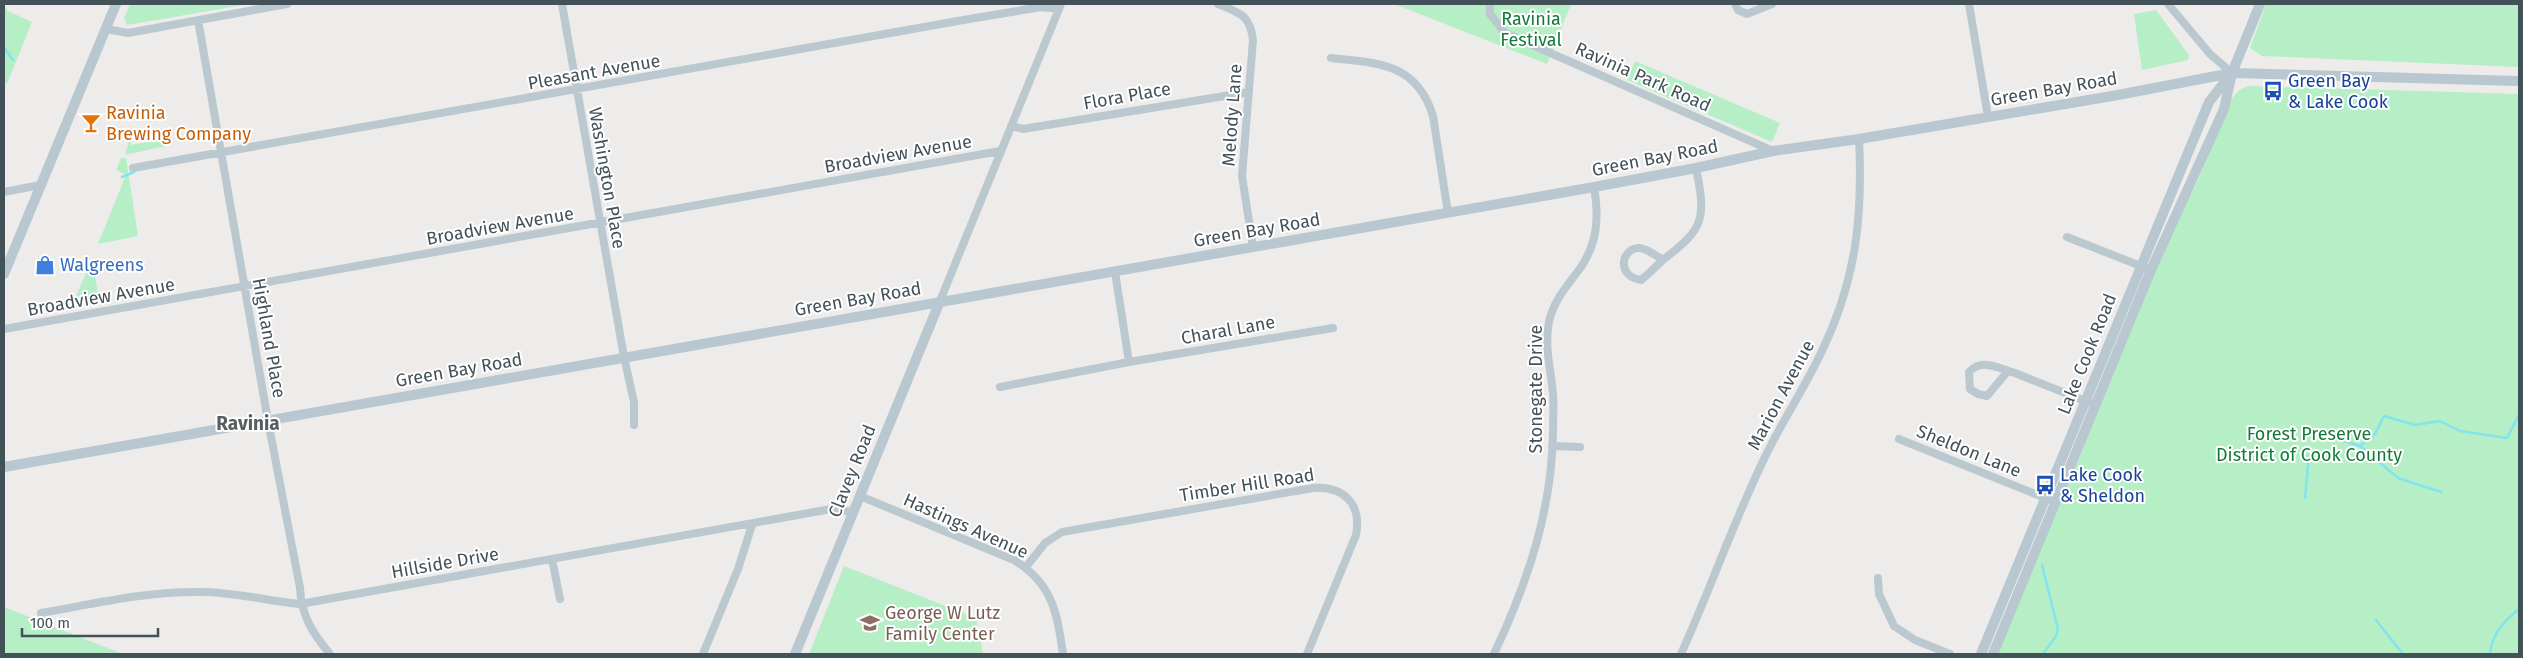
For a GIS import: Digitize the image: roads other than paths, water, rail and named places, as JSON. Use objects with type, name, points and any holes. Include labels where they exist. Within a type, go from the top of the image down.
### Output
[{"type":"main road","points":[[4,274],[116,4]]},
{"type":"main road","name":"Lake Cook Road","points":[[2090,402],[2224,109],[2232,73],[2260,4]]},
{"type":"main road","name":"Green Bay Road","points":[[4,467],[940,300],[1115,272],[1594,187],[1773,151],[1859,140],[2232,73],[2519,81]]},
{"type":"main road","name":"Lake Cook Road","points":[[1993,654],[2050,500],[2090,402],[2141,266],[2209,102],[2232,73]]},
{"type":"main road","name":"Clavey Road","points":[[795,654],[940,300]]},
{"type":"main road","name":"Lake Cook Road","points":[[1981,654],[2050,500]]},
{"type":"street","points":[[106,28],[128,32],[287,4]]},
{"type":"street","name":"Washington Place","points":[[562,4],[624,357],[634,402],[634,425]]},
{"type":"street","name":"Melody Lane","points":[[1218,4],[1245,17],[1252,26],[1253,40],[1242,176],[1253,247]]},
{"type":"street","name":"Ravinia Park Road","points":[[1490,4],[1490,14],[1505,33],[1773,151]]},
{"type":"street","points":[[1735,4],[1738,10],[1747,14],[1772,4]]},
{"type":"street","points":[[1968,4],[1988,117]]},
{"type":"street","points":[[2168,4],[2210,54],[2232,73]]},
{"type":"street","points":[[940,300],[1060,6]]},
{"type":"street","name":"Pleasant Avenue","points":[[133,168],[1014,11],[1060,6]]},
{"type":"street","name":"Highland Place","points":[[198,20],[268,421],[300,588],[300,604],[310,628],[330,654]]},
{"type":"street","points":[[1331,58],[1390,66],[1409,77],[1420,88],[1433,116],[1448,213]]},
{"type":"street","name":"Flora Place","points":[[1011,126],[1024,129],[1249,92]]},
{"type":"street","name":"Marion Avenue","points":[[1681,654],[1763,459],[1821,354],[1841,307],[1854,259],[1859,227],[1861,202],[1859,140]]},
{"type":"street","name":"Broadview Avenue","points":[[4,329],[1000,151]]},
{"type":"street","points":[[1663,260],[1641,247],[1636,247],[1628,252],[1623,262],[1630,277],[1641,280],[1686,243],[1699,223],[1702,204],[1696,168]]},
{"type":"street","points":[[4,192],[40,186]]},
{"type":"street","name":"Stonegate Drive","points":[[1494,654],[1526,580],[1539,536],[1550,483],[1552,446],[1553,395],[1547,338],[1548,325],[1556,300],[1581,267],[1595,236],[1598,220],[1594,187]]},
{"type":"street","points":[[2067,237],[2151,270]]},
{"type":"street","points":[[1115,272],[1129,362]]},
{"type":"street","name":"Charal Lane","points":[[1000,387],[1129,362],[1333,328]]},
{"type":"street","points":[[2008,371],[1987,396],[1978,394],[1970,389],[1968,372],[1974,367],[1987,365],[2008,371],[2090,402]]},
{"type":"street","name":"Sheldon Lane","points":[[1899,440],[2050,500]]},
{"type":"street","points":[[1552,446],[1580,447]]},
{"type":"street","name":"Timber Hill Road","points":[[1026,567],[1045,543],[1062,532],[1313,488],[1335,489],[1346,497],[1353,506],[1358,524],[1356,535],[1307,654]]},
{"type":"street","name":"Hastings Avenue","points":[[860,496],[1014,560],[1026,567],[1051,598],[1057,617],[1063,654]]},
{"type":"street","name":"Hillside Drive","points":[[40,612],[144,595],[175,592],[249,596],[300,604],[831,509],[853,512]]},
{"type":"street","points":[[703,654],[738,569],[752,524]]},
{"type":"street","points":[[552,559],[560,599]]},
{"type":"street","points":[[1878,578],[1879,594],[1894,626],[1915,640],[1950,654]]},
{"type":"waterway","points":[[4,47],[13,60]]},
{"type":"waterway","points":[[122,177],[134,172]]},
{"type":"waterway","points":[[2345,441],[2360,446],[2375,434],[2384,416],[2415,425],[2440,421],[2460,431],[2507,438],[2519,415]]},
{"type":"waterway","points":[[2360,446],[2398,478],[2441,492]]},
{"type":"waterway","points":[[2305,498],[2309,455]]},
{"type":"waterway","points":[[2042,565],[2058,629],[2056,636],[2043,654]]},
{"type":"waterway","points":[[2490,654],[2496,634],[2508,618],[2519,609]]},
{"type":"waterway","points":[[2376,620],[2403,654]]},
{"type":"place","name":"Green Bay & Lake Cook","points":[[2273,91]]},
{"type":"place","name":"Ravinia Brewing Company","points":[[91,123]]},
{"type":"place","name":"Walgreens","points":[[45,265]]},
{"type":"place","name":"Lake Cook & Sheldon","points":[[2045,485]]},
{"type":"place","name":"George W Lutz Family Center","points":[[870,623]]},
{"type":"district","name":"Ravinia","points":[[248,423]]},
{"type":"park label","name":"Ravinia Festival","points":[[1531,29]]},
{"type":"park label","name":"Forest Preserve District of Cook County","points":[[2309,444]]}]
